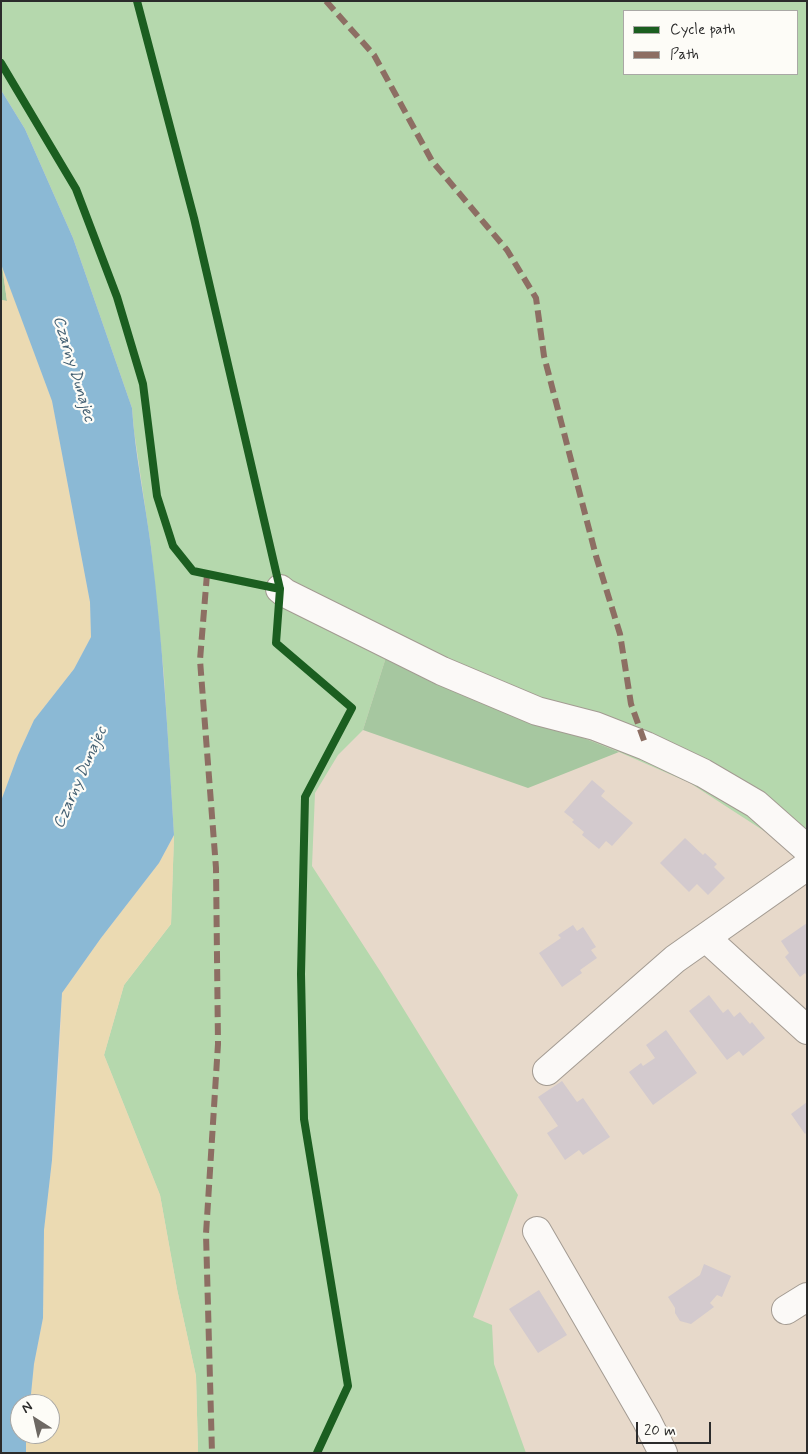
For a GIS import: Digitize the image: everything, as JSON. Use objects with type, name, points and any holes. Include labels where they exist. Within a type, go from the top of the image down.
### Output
[{"type":"lane","points":[[280,589],[285,594],[442,671],[537,711],[595,726],[646,746],[703,773],[756,804],[807,849]]},
{"type":"lane","points":[[547,1071],[675,959],[807,866]]},
{"type":"lane","points":[[706,938],[807,1030]]},
{"type":"lane","points":[[537,1231],[663,1453]]},
{"type":"green space","points":[[1,1],[807,1],[807,839],[795,851],[690,783],[619,752],[500,705],[387,654],[363,730],[338,755],[315,793],[312,866],[382,974],[518,1195],[473,1317],[492,1325],[494,1364],[526,1453],[198,1453],[196,1376],[177,1289],[160,1195],[104,1055],[124,985],[171,924],[174,835],[164,676],[151,547],[132,408],[73,238],[25,129],[1,90]]},
{"type":"green space","points":[[2,265],[7,301],[1,300]]},
{"type":"green space","points":[[387,654],[500,705],[619,752],[528,788],[363,730]]},
{"type":"sand","points":[[2,265],[52,401],[90,602],[91,637],[74,669],[34,720],[18,755],[1,801],[1,300],[7,301]]},
{"type":"sand","points":[[174,835],[171,924],[124,985],[104,1055],[160,1195],[177,1289],[196,1376],[198,1453],[26,1453],[26,1444],[60,1444],[60,1394],[31,1394],[34,1364],[43,1318],[44,1230],[52,1160],[62,993],[101,938],[159,863]]},
{"type":"water","name":"Czarny Dunajec","points":[[1,90],[25,129],[73,238],[132,408],[159,619],[174,835],[159,863],[101,938],[62,993],[52,1160],[44,1230],[43,1318],[34,1364],[31,1394],[10,1394],[10,1444],[26,1444],[26,1453],[1,1453],[1,801],[18,755],[34,720],[74,669],[91,637],[90,602],[52,401],[1,264]]},
{"type":"building","points":[[592,780],[605,791],[601,796],[633,823],[612,846],[606,841],[599,849],[582,835],[584,832],[564,812]]},
{"type":"building","points":[[685,838],[703,855],[705,853],[717,864],[714,867],[725,878],[708,895],[697,884],[689,892],[660,863]]},
{"type":"building","points":[[807,923],[807,976],[805,973],[800,977],[785,957],[789,953],[781,941]]},
{"type":"building","points":[[573,925],[577,931],[583,927],[596,947],[591,950],[597,958],[580,970],[582,973],[562,987],[539,953],[561,938],[558,935]]},
{"type":"building","points":[[709,995],[723,1013],[728,1009],[734,1017],[740,1012],[750,1024],[752,1022],[765,1038],[743,1056],[739,1051],[727,1060],[689,1011]]},
{"type":"building","points":[[666,1030],[697,1073],[653,1105],[629,1072],[641,1063],[643,1066],[655,1058],[646,1045]]},
{"type":"building","points":[[562,1081],[577,1102],[583,1098],[610,1137],[583,1155],[579,1150],[565,1160],[547,1133],[558,1126],[538,1097]]},
{"type":"building","points":[[807,1102],[807,1132],[805,1134],[791,1114]]},
{"type":"building","points":[[704,1264],[731,1276],[722,1297],[717,1295],[710,1303],[714,1307],[691,1324],[680,1321],[668,1297],[700,1275]]},
{"type":"building","points":[[539,1290],[567,1335],[538,1353],[509,1309]]},
{"type":"marked path","points":[[326,1],[374,55],[432,161],[507,250],[536,298],[544,356],[596,556],[620,634],[631,704],[646,746]]},
{"type":"marked path","points":[[207,574],[200,660],[216,868],[218,1044],[206,1234],[212,1453]]},
{"type":"cycle path","points":[[137,1],[194,218],[280,589],[276,643],[352,708],[305,797],[301,974],[304,1119],[348,1386],[317,1453]]},
{"type":"cycle path","points":[[1,63],[76,189],[117,297],[143,384],[157,496],[173,546],[193,571],[280,589]]}]
